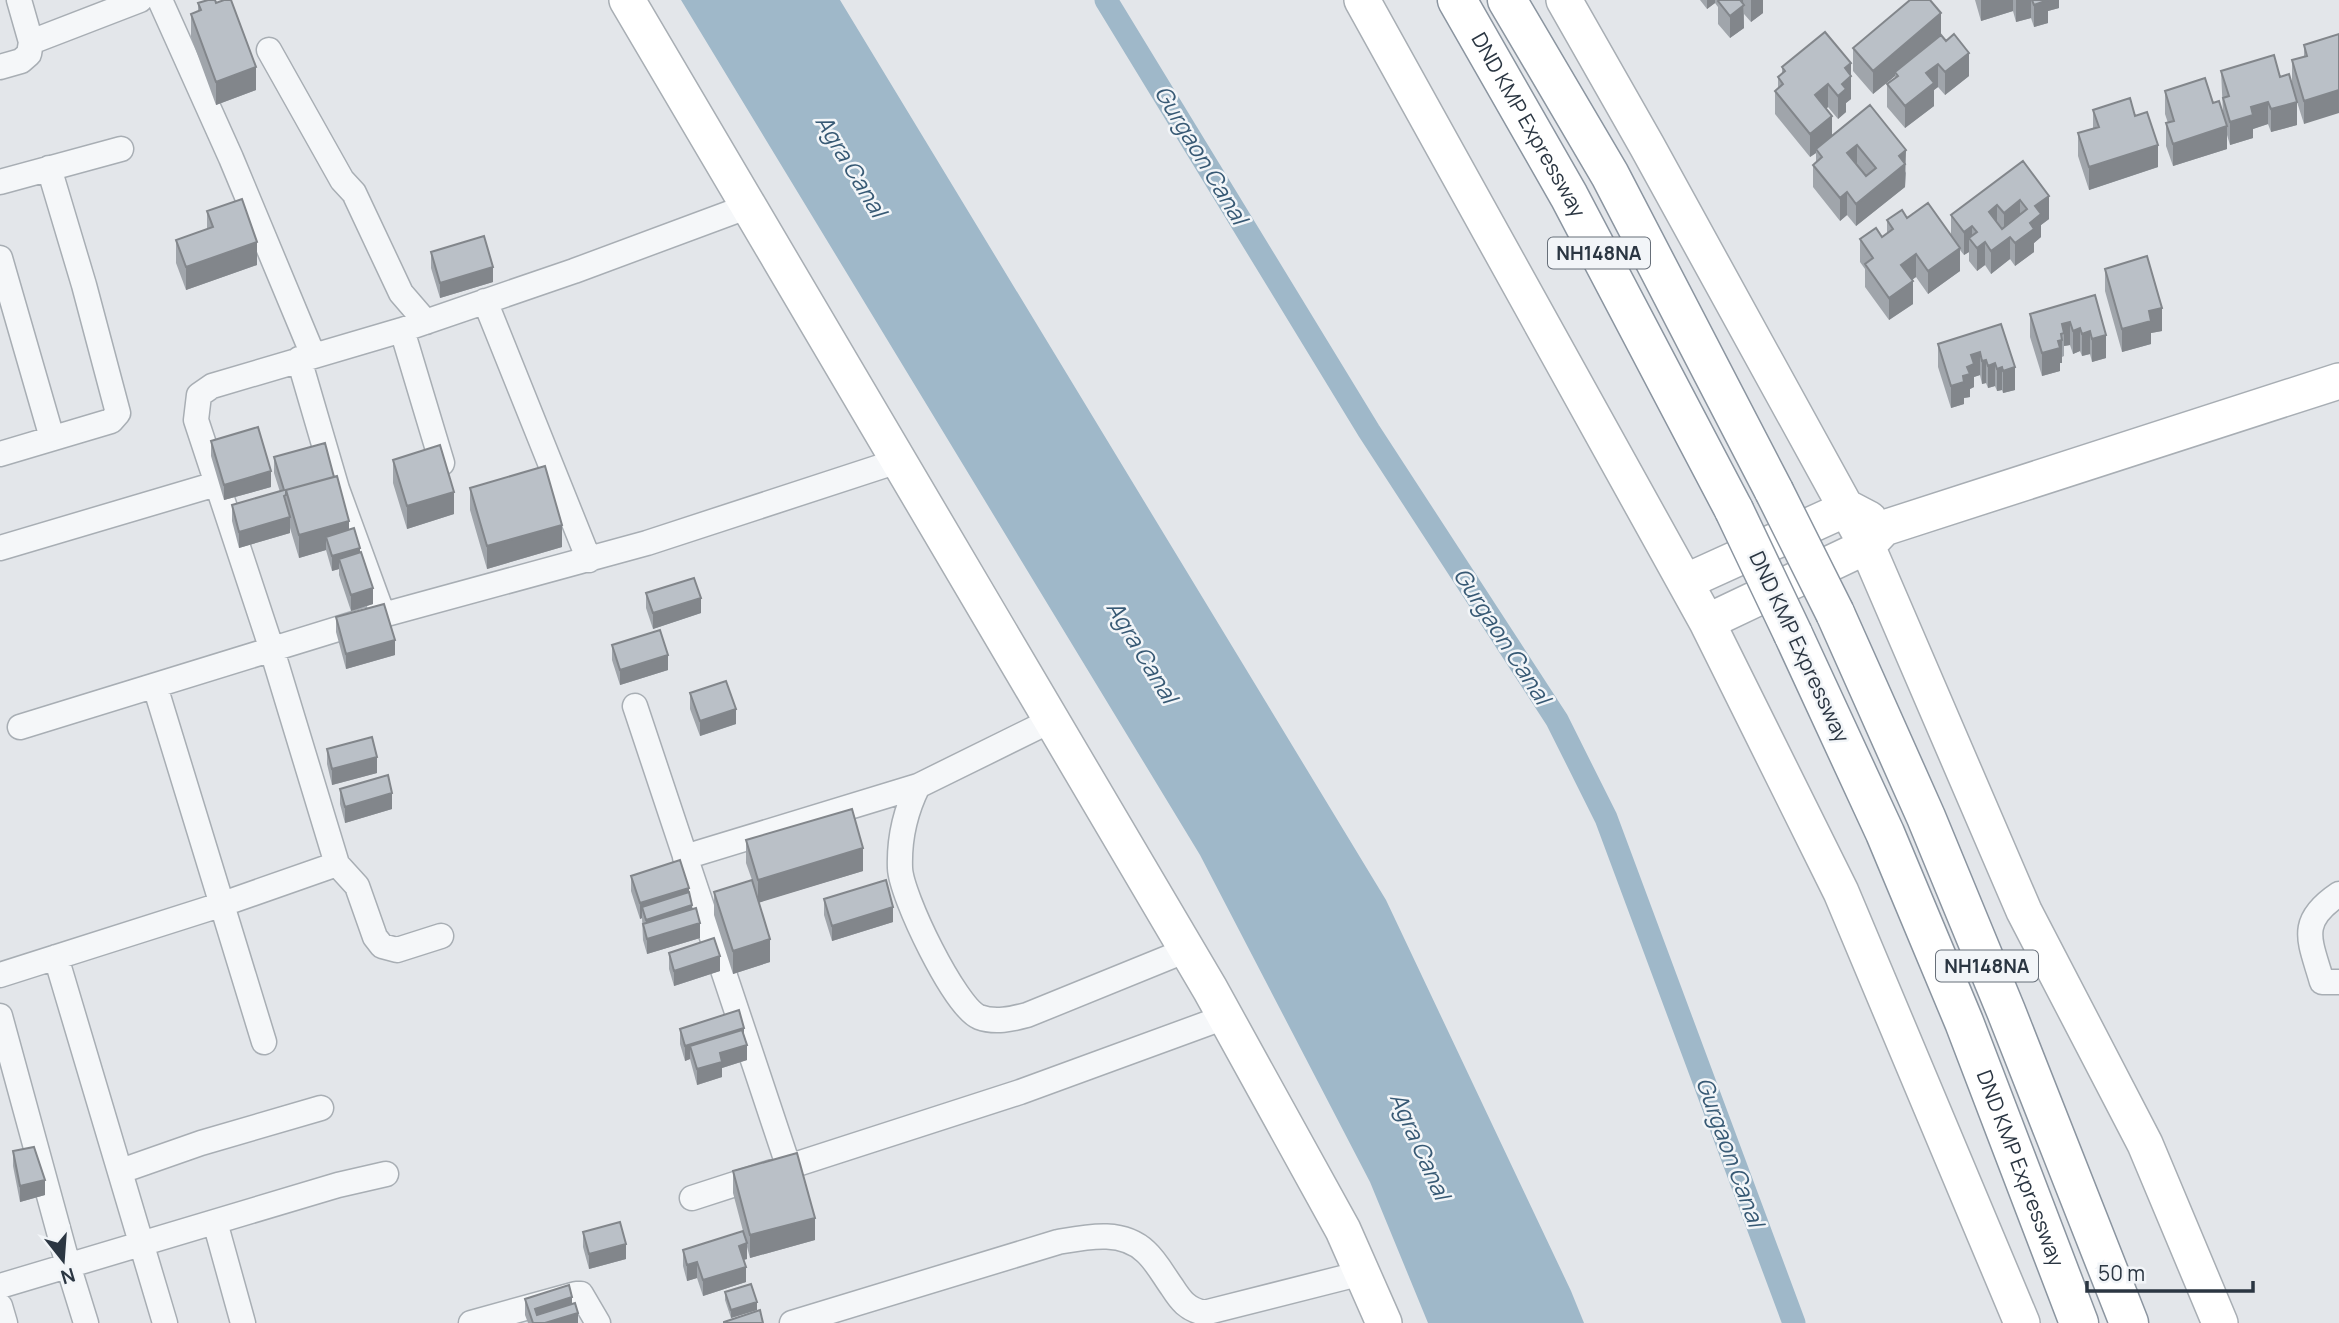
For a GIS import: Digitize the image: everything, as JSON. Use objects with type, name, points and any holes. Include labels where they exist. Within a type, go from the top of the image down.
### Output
[{"type":"highway","name":"DND KMP Expressway","points":[[1457,0],[1569,196],[1734,510],[1793,634],[1885,832],[1964,1022],[2080,1323]]},
{"type":"highway","name":"DND KMP Expressway","points":[[1507,0],[1610,175],[1835,613],[1926,817],[2129,1323]]},
{"type":"street","points":[[0,67],[21,61],[29,54],[31,42],[19,0]]},
{"type":"street","points":[[31,42],[140,0]]},
{"type":"street","points":[[160,0],[231,158],[306,357],[337,489],[383,615]]},
{"type":"street","points":[[627,0],[1226,1017],[1343,1230],[1384,1323]]},
{"type":"street","points":[[1363,0],[1707,621],[1841,892],[2022,1323]]},
{"type":"street","points":[[1564,0],[1848,508],[1876,537],[2024,911],[2145,1144],[2220,1323]]},
{"type":"street","points":[[269,50],[336,171],[354,193],[401,293],[426,322]]},
{"type":"street","points":[[0,182],[121,149]]},
{"type":"street","points":[[0,454],[111,421],[118,413],[49,168]]},
{"type":"street","points":[[441,936],[397,950],[382,946],[375,937],[357,886],[337,864],[272,650],[196,420],[199,395],[212,386],[426,322],[749,206]]},
{"type":"street","points":[[0,258],[52,439]]},
{"type":"street","points":[[485,301],[589,560]]},
{"type":"street","points":[[402,330],[442,463]]},
{"type":"street","points":[[1707,621],[1876,537],[2339,381]]},
{"type":"street","points":[[20,727],[383,615],[589,560],[721,520],[898,461]]},
{"type":"street","points":[[0,548],[216,484]]},
{"type":"street","points":[[1685,582],[1848,508]]},
{"type":"street","points":[[155,686],[264,1042]]},
{"type":"street","points":[[635,706],[789,1168]]},
{"type":"street","points":[[685,858],[918,786],[1052,720]]},
{"type":"street","points":[[918,786],[907,808],[902,827],[900,870],[921,932],[967,1007],[978,1017],[1001,1020],[1027,1015],[1187,950]]},
{"type":"street","points":[[0,975],[220,905],[337,864]]},
{"type":"street","points":[[2339,894],[2314,915],[2309,930],[2322,982],[2339,982]]},
{"type":"street","points":[[56,957],[164,1323]]},
{"type":"street","points":[[0,1016],[86,1323]]},
{"type":"street","points":[[692,1198],[1020,1092],[1226,1017]]},
{"type":"street","points":[[121,1171],[201,1143],[321,1108]]},
{"type":"street","points":[[0,1286],[338,1185],[386,1174]]},
{"type":"street","points":[[215,1222],[243,1323]]},
{"type":"street","points":[[792,1323],[1058,1242],[1093,1236],[1133,1242],[1147,1253],[1184,1304],[1204,1314],[1362,1273]]},
{"type":"street","points":[[471,1323],[581,1294],[598,1323]]},
{"type":"street","points":[[0,1306],[5,1323]]},
{"type":"water","name":"Agra Canal","points":[[681,0],[840,0],[1386,900],[1584,1323],[1428,1323],[1370,1182],[1200,855]]},
{"type":"building","points":[[215,0],[216,3],[231,0],[256,67],[216,82],[191,14],[201,10],[198,3]]},
{"type":"building","points":[[1719,0],[1740,0],[1744,5],[1730,16]]},
{"type":"building","points":[[1910,0],[1930,0],[1941,13],[1873,71],[1853,48]]},
{"type":"building","points":[[2032,0],[2048,0],[2034,5]]},
{"type":"building","points":[[1825,32],[1851,63],[1845,68],[1851,76],[1842,84],[1846,89],[1838,96],[1828,84],[1815,95],[1832,116],[1810,134],[1775,91],[1783,84],[1778,77],[1785,71],[1782,67]]},
{"type":"building","points":[[1954,34],[1969,53],[1945,72],[1938,64],[1926,73],[1934,83],[1905,106],[1887,84],[1898,76],[1895,72],[1941,35],[1946,41]]},
{"type":"building","points":[[2339,34],[2339,90],[2304,101],[2292,60],[2307,56],[2304,45]]},
{"type":"building","points":[[2274,55],[2280,77],[2289,74],[2297,102],[2271,109],[2268,102],[2251,107],[2253,115],[2230,122],[2223,98],[2229,96],[2221,71]]},
{"type":"building","points":[[2205,78],[2213,103],[2219,101],[2227,126],[2173,144],[2166,123],[2174,121],[2165,91]]},
{"type":"building","points":[[2130,98],[2135,116],[2147,112],[2158,145],[2089,167],[2078,133],[2099,127],[2093,110]]},
{"type":"building","points":[[1870,105],[1906,150],[1899,156],[1905,164],[1856,204],[1847,192],[1840,198],[1813,165],[1822,157],[1816,149]],"holes":[[[1857,145],[1876,168],[1866,176],[1847,153]]]},
{"type":"building","points":[[2023,161],[2049,196],[2035,206],[2041,214],[2030,223],[2034,229],[2015,243],[2010,237],[1991,251],[1985,242],[1977,248],[1969,238],[1977,232],[1972,226],[1964,232],[1951,215]],"holes":[[[2020,200],[2027,209],[2002,229],[1989,212],[1997,205],[2004,213]]]},
{"type":"building","points":[[242,199],[257,242],[186,267],[176,240],[213,227],[207,211]]},
{"type":"building","points":[[1928,203],[1960,248],[1928,271],[1916,254],[1901,265],[1913,281],[1889,298],[1865,264],[1873,258],[1860,239],[1876,228],[1882,237],[1893,229],[1887,220],[1902,210],[1907,218]]},
{"type":"building","points":[[484,236],[493,267],[440,283],[431,252]]},
{"type":"building","points":[[2147,256],[2162,308],[2149,311],[2151,321],[2122,329],[2105,269]]},
{"type":"building","points":[[2095,295],[2106,335],[2092,339],[2090,331],[2082,334],[2080,328],[2073,331],[2070,322],[2062,324],[2064,333],[2061,334],[2062,340],[2058,341],[2060,348],[2042,353],[2030,314]]},
{"type":"building","points":[[2001,324],[2015,367],[2003,371],[2002,367],[1997,369],[1995,363],[1988,366],[1986,360],[1982,361],[1980,352],[1971,355],[1974,364],[1967,367],[1970,374],[1963,376],[1964,382],[1951,386],[1938,344]]},
{"type":"building","points":[[258,427],[271,471],[224,485],[211,441]]},
{"type":"building","points":[[325,443],[334,477],[286,490],[284,496],[290,517],[239,532],[232,505],[284,490],[274,457]]},
{"type":"building","points":[[440,445],[454,492],[407,506],[393,460]]},
{"type":"building","points":[[545,466],[562,525],[487,546],[470,488]]},
{"type":"building","points":[[337,476],[349,521],[299,535],[286,490]]},
{"type":"building","points":[[354,528],[360,548],[332,556],[326,537]]},
{"type":"building","points":[[361,552],[373,588],[351,595],[339,559]]},
{"type":"building","points":[[694,578],[701,598],[653,613],[646,593]]},
{"type":"building","points":[[384,604],[395,640],[346,654],[336,617]]},
{"type":"building","points":[[660,630],[668,655],[620,670],[612,645]]},
{"type":"building","points":[[726,681],[736,709],[700,721],[690,693]]},
{"type":"building","points":[[372,737],[377,757],[332,769],[327,749]]},
{"type":"building","points":[[388,775],[392,793],[345,807],[340,789]]},
{"type":"building","points":[[852,809],[863,848],[758,880],[746,840]]},
{"type":"building","points":[[680,860],[689,888],[640,903],[631,876]]},
{"type":"building","points":[[752,880],[770,939],[733,951],[714,892]]},
{"type":"building","points":[[886,880],[893,907],[832,926],[824,899]]},
{"type":"building","points":[[689,892],[692,905],[646,920],[642,907]]},
{"type":"building","points":[[696,908],[700,923],[647,939],[643,924]]},
{"type":"building","points":[[714,938],[720,956],[674,971],[669,953]]},
{"type":"building","points":[[739,1010],[744,1028],[685,1046],[680,1029]]},
{"type":"building","points":[[742,1030],[747,1045],[720,1053],[722,1062],[697,1069],[690,1046]]},
{"type":"building","points":[[34,1147],[45,1180],[20,1186],[13,1151]]},
{"type":"building","points":[[797,1153],[815,1218],[750,1235],[733,1171]]},
{"type":"building","points":[[620,1222],[626,1244],[589,1254],[583,1232]]},
{"type":"building","points":[[743,1231],[747,1243],[739,1246],[746,1267],[703,1280],[697,1262],[687,1265],[683,1250]]},
{"type":"building","points":[[751,1284],[757,1302],[731,1310],[725,1292]]},
{"type":"building","points":[[569,1285],[572,1297],[535,1309],[537,1315],[575,1303],[578,1313],[545,1323],[533,1323],[525,1299]]},
{"type":"building","points":[[760,1310],[763,1323],[724,1323],[724,1322]]},
{"type":"waterway","name":"Gurgaon Canal","points":[[1106,0],[1369,431],[1557,720],[1606,818],[1794,1323]]}]
